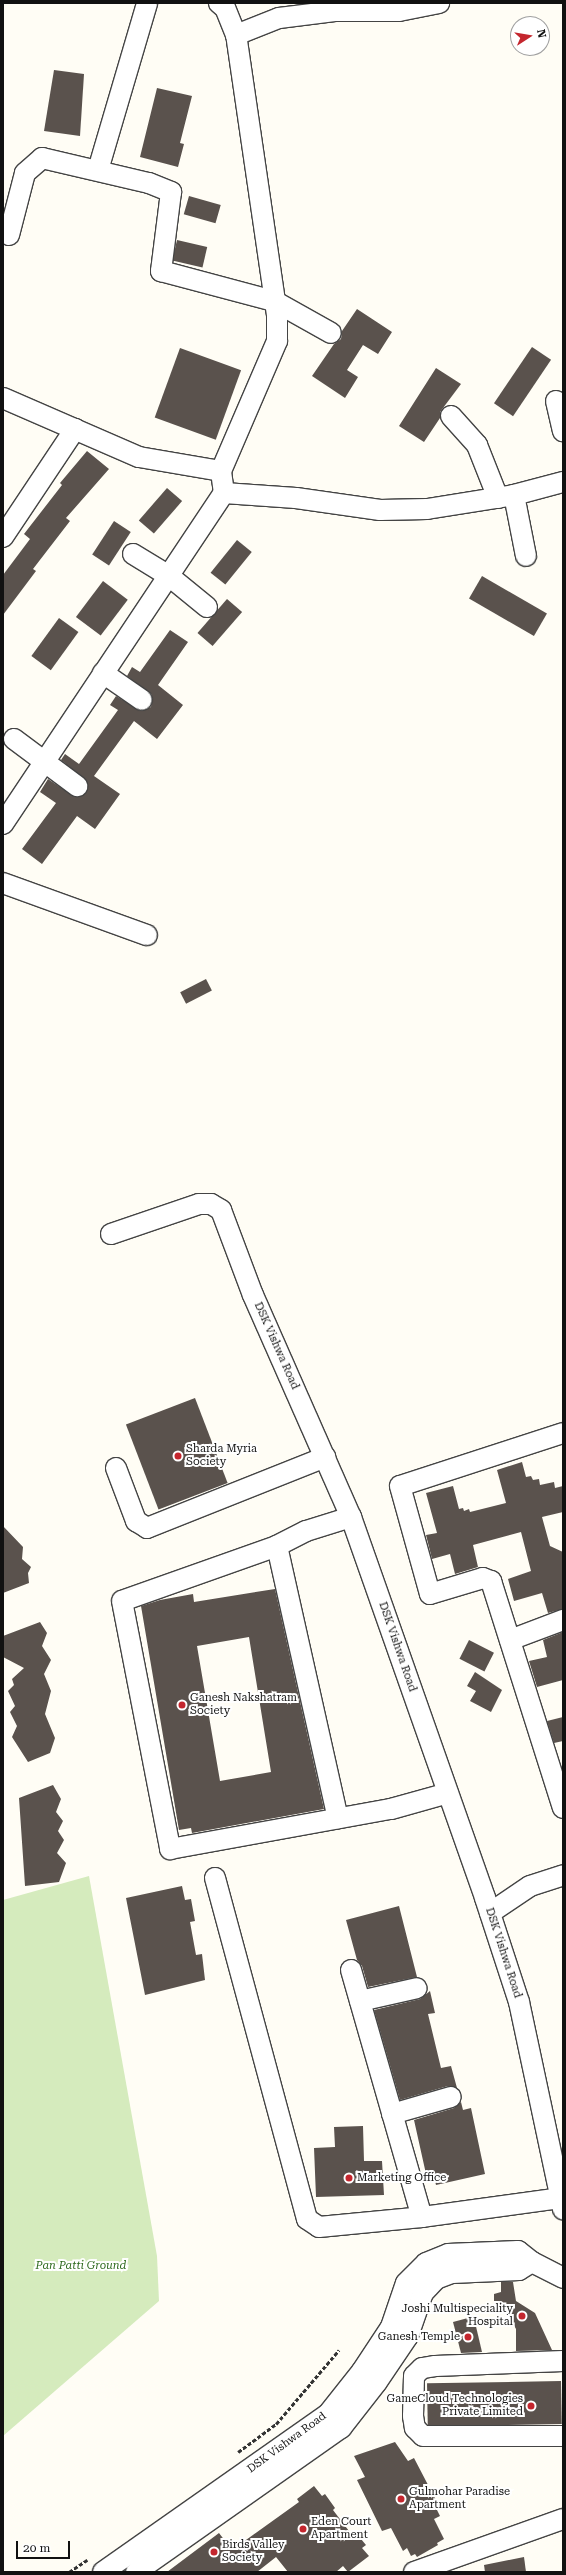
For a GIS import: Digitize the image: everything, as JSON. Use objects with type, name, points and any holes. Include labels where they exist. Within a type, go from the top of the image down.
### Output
[{"type":"street","points":[[98,170],[147,3]]},
{"type":"street","points":[[3,824],[224,493],[221,472],[277,341],[274,301],[236,35],[225,8],[219,3]]},
{"type":"street","points":[[236,35],[279,18],[335,11],[399,11],[439,3]]},
{"type":"street","points":[[9,235],[25,173],[42,158],[149,183],[171,192],[161,271],[274,301],[331,334]]},
{"type":"street","points":[[3,398],[139,457],[221,472]]},
{"type":"street","points":[[556,401],[563,431]]},
{"type":"street","points":[[451,416],[477,445],[506,497],[526,556]]},
{"type":"street","points":[[3,537],[75,429]]},
{"type":"street","points":[[224,493],[296,498],[380,510],[427,509],[506,497],[563,482]]},
{"type":"street","points":[[133,554],[169,576],[207,606]]},
{"type":"street","points":[[103,673],[142,700]]},
{"type":"street","points":[[14,738],[77,786]]},
{"type":"street","points":[[3,883],[147,935]]},
{"type":"street","name":"DSK Vishwa Road","points":[[111,1234],[199,1204],[211,1204],[221,1210],[253,1295],[351,1517],[490,1913],[519,2002],[562,2204]]},
{"type":"street","points":[[563,1433],[400,1486],[430,1594],[483,1578],[491,1581],[563,1808]]},
{"type":"street","points":[[116,1468],[136,1521],[147,1528],[325,1457]]},
{"type":"street","points":[[351,1517],[306,1531],[277,1546],[122,1602],[170,1849],[391,1809],[448,1793]]},
{"type":"street","points":[[277,1546],[338,1818]]},
{"type":"street","points":[[510,1640],[563,1620]]},
{"type":"street","points":[[490,1913],[530,1886],[563,1875]]},
{"type":"street","points":[[215,1878],[307,2219],[319,2227],[562,2204]]},
{"type":"street","points":[[351,1970],[422,2217]]},
{"type":"street","points":[[360,2001],[417,1988]]},
{"type":"street","points":[[392,2114],[451,2097]]},
{"type":"street","name":"DSK Vishwa Road","points":[[98,2564],[136,2565],[342,2428],[378,2382],[408,2336],[423,2293],[436,2279],[452,2273],[519,2270],[532,2262],[563,2278]]},
{"type":"street","points":[[563,2361],[422,2368],[414,2376],[413,2416],[415,2428],[423,2436],[563,2436]]},
{"type":"street","points":[[414,2572],[563,2519]]},
{"type":"path","points":[[232,2457],[276,2424],[339,2350]]},
{"type":"path","points":[[70,2572],[98,2564]]},
{"type":"green space","name":"Pan Patti Ground","points":[[89,1876],[157,2256],[159,2301],[3,2436],[3,1900]]},
{"type":"building","points":[[54,70],[84,74],[80,136],[44,131]]},
{"type":"building","points":[[157,88],[192,96],[180,143],[184,144],[178,167],[140,157]]},
{"type":"building","points":[[189,196],[221,205],[215,223],[184,214]]},
{"type":"building","points":[[177,240],[207,247],[202,267],[172,260]]},
{"type":"building","points":[[357,309],[392,332],[378,354],[363,345],[347,370],[358,377],[345,398],[312,376],[334,344],[341,339],[342,331]]},
{"type":"building","points":[[532,347],[551,360],[513,416],[494,403]]},
{"type":"building","points":[[180,348],[241,370],[216,440],[155,418]]},
{"type":"building","points":[[436,368],[461,384],[440,412],[440,418],[424,442],[399,426]]},
{"type":"building","points":[[87,451],[109,469],[66,518],[70,521],[33,569],[36,571],[3,615],[3,575],[30,539],[24,534],[62,485],[60,483]]},
{"type":"building","points":[[167,488],[182,501],[154,534],[139,520]]},
{"type":"building","points":[[114,521],[131,532],[109,565],[92,555]]},
{"type":"building","points":[[237,540],[252,552],[225,585],[211,573]]},
{"type":"building","points":[[482,576],[547,614],[534,636],[469,599]]},
{"type":"building","points":[[103,581],[128,600],[101,636],[76,617]]},
{"type":"building","points":[[227,599],[242,612],[213,646],[197,633]]},
{"type":"building","points":[[59,618],[78,632],[51,670],[31,656]]},
{"type":"building","points":[[170,630],[188,642],[158,685],[183,705],[157,739],[134,721],[94,776],[120,794],[95,829],[77,816],[42,864],[22,849],[56,803],[40,792],[48,779],[75,797],[86,793],[87,781],[61,760],[65,754],[79,764],[118,710],[110,705],[116,696],[141,711],[151,707],[152,695],[127,676],[132,667],[140,672]]},
{"type":"building","points":[[206,979],[212,991],[186,1004],[180,992]]},
{"type":"building","name":"Sharda Myria Society","points":[[195,1398],[228,1483],[159,1509],[126,1425]]},
{"type":"building","points":[[522,1462],[526,1477],[531,1476],[533,1480],[539,1479],[540,1485],[554,1482],[555,1488],[563,1486],[563,1512],[542,1517],[550,1546],[563,1552],[563,1609],[548,1613],[542,1593],[514,1601],[508,1579],[531,1571],[521,1532],[473,1545],[478,1567],[455,1574],[450,1554],[432,1559],[426,1535],[437,1533],[426,1493],[453,1486],[459,1509],[463,1508],[464,1511],[469,1509],[470,1512],[506,1503],[497,1470]]},
{"type":"building","points":[[3,1526],[23,1547],[22,1559],[31,1567],[28,1573],[29,1583],[3,1593]]},
{"type":"building","name":"Ganesh Nakshatram Society","points":[[275,1589],[324,1809],[192,1833],[191,1828],[179,1830],[141,1606],[160,1600],[193,1594],[194,1602]],"holes":[[[249,1637],[271,1772],[220,1781],[197,1646]]]},
{"type":"building","points":[[40,1622],[47,1633],[42,1646],[51,1660],[44,1674],[51,1691],[45,1714],[55,1738],[50,1753],[28,1762],[12,1737],[17,1726],[10,1712],[15,1706],[8,1691],[14,1685],[12,1679],[24,1668],[3,1657],[3,1636]]},
{"type":"building","points":[[563,1632],[563,1680],[537,1687],[529,1661],[547,1657],[543,1640]]},
{"type":"building","points":[[469,1640],[494,1653],[484,1671],[459,1659]]},
{"type":"building","points":[[475,1672],[502,1690],[491,1712],[470,1701],[476,1691],[467,1686]]},
{"type":"building","points":[[563,1717],[563,1741],[554,1743],[547,1721]]},
{"type":"building","points":[[53,1785],[61,1799],[56,1812],[63,1821],[58,1831],[64,1840],[57,1853],[66,1863],[59,1882],[25,1886],[19,1798]]},
{"type":"building","points":[[182,1886],[185,1900],[191,1899],[195,1921],[190,1922],[196,1955],[202,1954],[205,1980],[145,1995],[126,1898]]},
{"type":"building","points":[[399,1906],[417,1977],[368,1987],[362,1966],[357,1960],[346,1920]]},
{"type":"building","points":[[430,1991],[435,2013],[428,2014],[441,2068],[451,2066],[457,2088],[448,2086],[400,2100],[374,2010],[420,1999]]},
{"type":"building","points":[[461,2102],[463,2110],[471,2108],[485,2174],[436,2185],[435,2181],[428,2183],[414,2120],[454,2108]]},
{"type":"building","name":"Marketing Office","points":[[363,2126],[364,2161],[382,2161],[384,2195],[316,2197],[314,2148],[335,2147],[334,2127]]},
{"type":"building","name":"Joshi Multispeciality Hospital","points":[[501,2282],[513,2282],[516,2301],[535,2313],[552,2350],[516,2351],[516,2329],[510,2318],[494,2304],[494,2294],[501,2292]]},
{"type":"building","name":"Ganesh Temple","points":[[474,2318],[482,2352],[461,2353],[453,2322]]},
{"type":"building","points":[[561,2381],[562,2424],[428,2426],[427,2383]]},
{"type":"building","name":"Gulmohar Paradise Apartment","points":[[395,2442],[408,2461],[414,2458],[439,2506],[436,2508],[440,2516],[434,2519],[444,2539],[437,2543],[438,2545],[417,2557],[415,2554],[411,2556],[407,2548],[403,2551],[391,2528],[382,2531],[357,2480],[365,2477],[354,2456]]},
{"type":"building","name":"Eden Court Apartment","points":[[314,2486],[322,2496],[325,2494],[335,2508],[333,2510],[352,2535],[356,2533],[366,2545],[362,2548],[369,2556],[348,2572],[343,2566],[336,2572],[288,2572],[276,2557],[257,2572],[167,2572],[219,2533],[232,2550],[299,2502],[297,2499]]},
{"type":"building","points":[[524,2557],[526,2572],[485,2572],[484,2565]]},
{"type":"place","name":"Sharda Myria Society","points":[[178,1456]]},
{"type":"place","name":"Ganesh Nakshatram Society","points":[[182,1705]]},
{"type":"place","name":"Marketing Office","points":[[349,2178]]},
{"type":"place","name":"Joshi Multispeciality Hospital","points":[[522,2316]]},
{"type":"place","name":"Ganesh Temple","points":[[468,2337]]},
{"type":"place","name":"GameCloud Technologies Private Limited","points":[[531,2406]]},
{"type":"place","name":"Gulmohar Paradise Apartment","points":[[401,2499]]},
{"type":"place","name":"Eden Court Apartment","points":[[303,2529]]},
{"type":"place","name":"Birds Valley Society","points":[[214,2552]]}]
